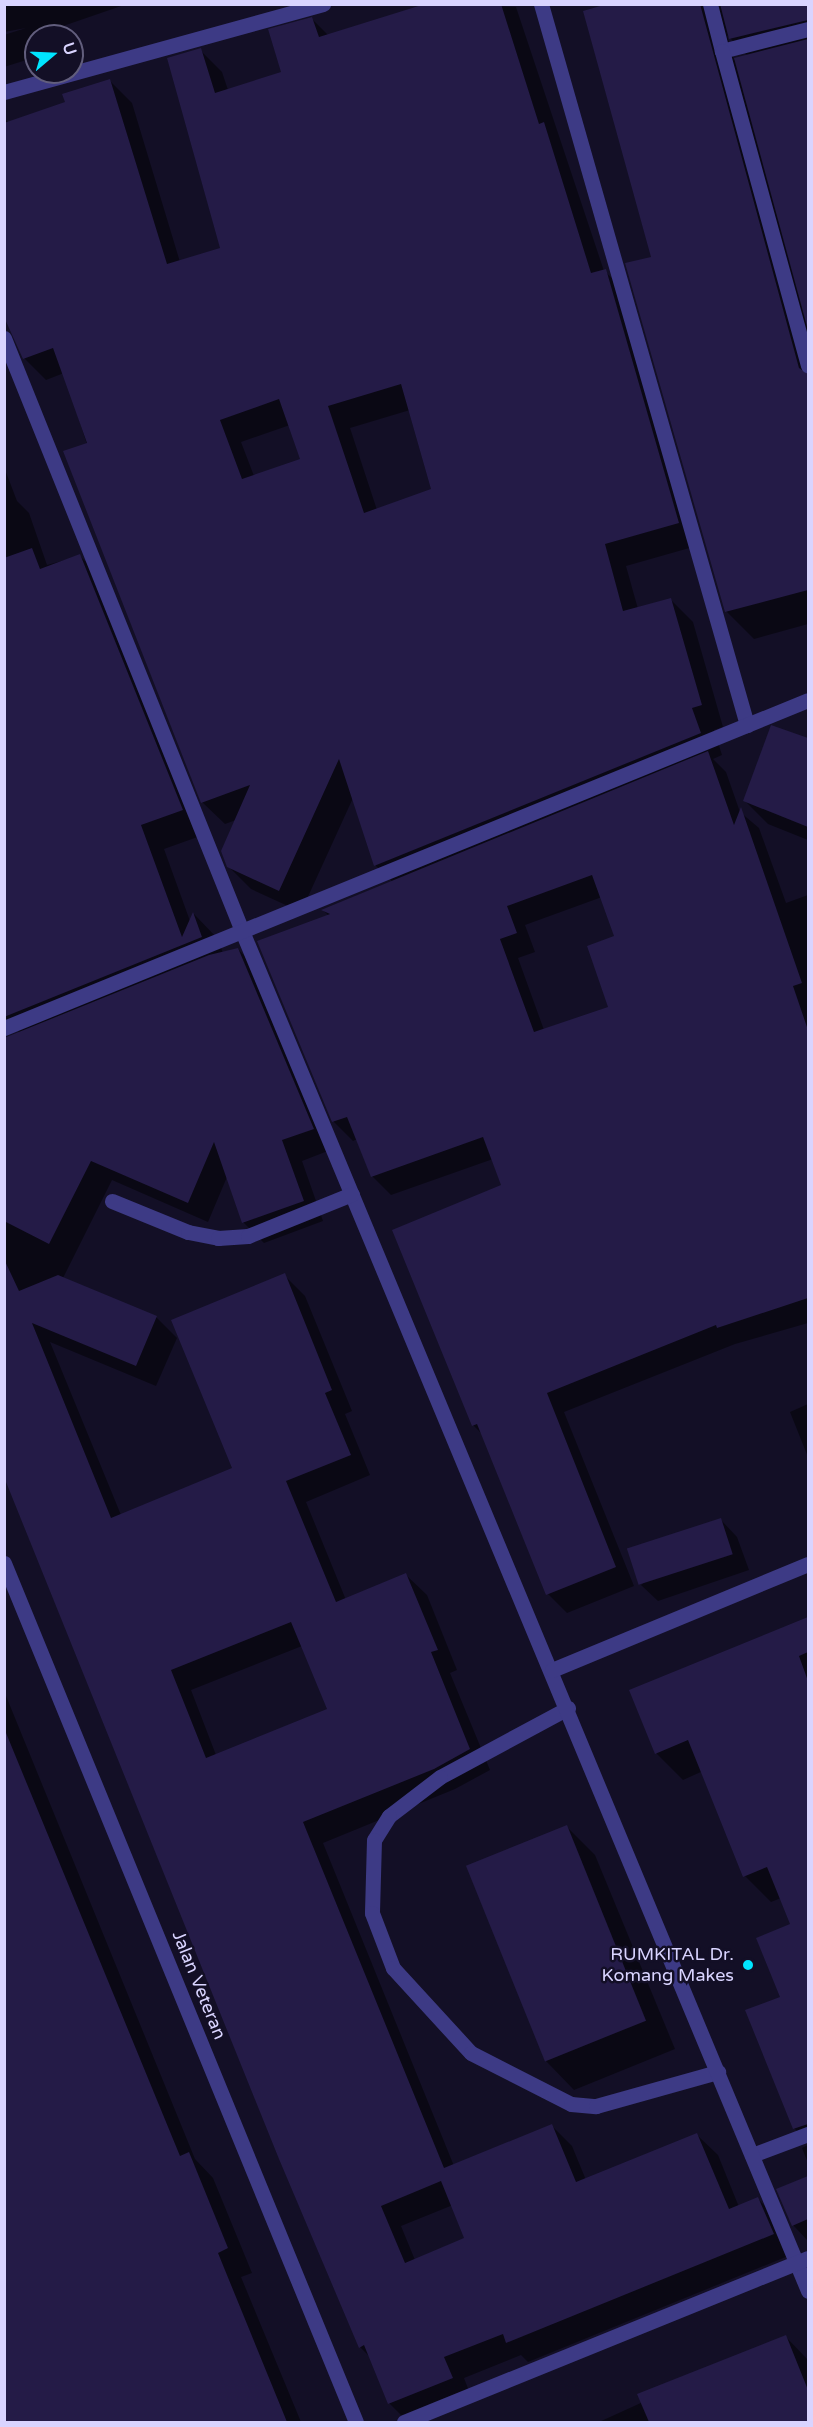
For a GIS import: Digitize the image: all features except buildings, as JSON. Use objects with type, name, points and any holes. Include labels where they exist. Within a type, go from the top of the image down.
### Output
[{"type":"street","points":[[4,92],[323,4]]},
{"type":"street","points":[[541,4],[747,725]]},
{"type":"street","points":[[710,4],[808,365]]},
{"type":"street","points":[[722,51],[808,29]]},
{"type":"street","points":[[4,338],[242,931],[568,1708],[752,2155],[802,2260],[808,2291]]},
{"type":"street","points":[[4,1028],[808,700]]},
{"type":"street","points":[[112,1201],[188,1232],[218,1238],[248,1236],[352,1194]]},
{"type":"street","name":"Jalan Veteran","points":[[4,1563],[356,2422]]},
{"type":"street","points":[[552,1670],[808,1564]]},
{"type":"street","points":[[568,1708],[440,1777],[389,1816],[374,1840],[372,1913],[393,1968],[471,2053],[571,2104],[596,2106],[718,2072]]},
{"type":"street","points":[[752,2155],[808,2134]]},
{"type":"street","points":[[404,2422],[802,2260]]},
{"type":"place","name":"RUMKITAL Dr. Komang Makes","points":[[748,1965]]}]
